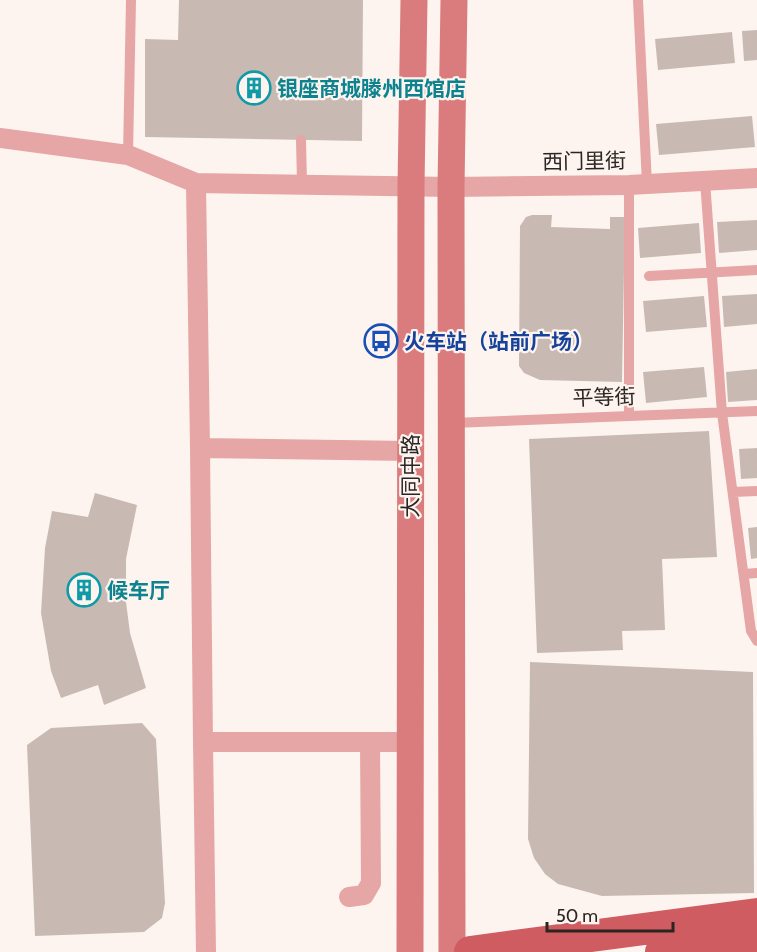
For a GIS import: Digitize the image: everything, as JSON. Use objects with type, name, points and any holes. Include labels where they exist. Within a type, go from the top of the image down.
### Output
[{"type":"main road","name":"大同中路","points":[[410,952],[411,186],[414,0]]},
{"type":"main road","name":"大同中路","points":[[452,952],[451,187],[454,0]]},
{"type":"main road","points":[[470,952],[757,914]]},
{"type":"main road","points":[[661,952],[757,940]]},
{"type":"street","points":[[0,138],[128,155],[196,183],[206,952]]},
{"type":"street","name":"西门里街","points":[[196,183],[451,187],[638,184],[757,178]]},
{"type":"street","points":[[200,448],[410,451]]},
{"type":"street","points":[[203,741],[410,742]]},
{"type":"street","points":[[349,897],[364,895],[371,883],[370,742]]},
{"type":"lane","points":[[128,155],[131,0]]},
{"type":"lane","points":[[629,415],[638,184],[638,0]]},
{"type":"lane","points":[[301,140],[302,184]]},
{"type":"lane","points":[[705,181],[722,413],[752,631],[754,640],[757,641]]},
{"type":"lane","points":[[649,276],[757,270]]},
{"type":"lane","name":"平等街","points":[[452,423],[757,411]]},
{"type":"lane","points":[[733,492],[757,491]]},
{"type":"lane","points":[[744,574],[757,573]]},
{"type":"building","name":"银座商城滕州西馆店","points":[[179,0],[363,0],[362,141],[145,137],[145,39],[178,40]]},
{"type":"building","points":[[757,30],[757,60],[744,61],[742,31]]},
{"type":"building","points":[[732,32],[735,63],[658,70],[655,39]]},
{"type":"building","points":[[752,116],[755,147],[659,155],[656,124]]},
{"type":"building","points":[[552,215],[551,227],[610,229],[610,217],[625,217],[622,382],[540,380],[524,373],[519,366],[520,226],[526,217]]},
{"type":"building","points":[[757,220],[757,250],[719,253],[717,222]]},
{"type":"building","points":[[699,223],[701,253],[640,258],[638,228]]},
{"type":"building","points":[[757,294],[757,324],[724,327],[722,296]]},
{"type":"building","points":[[704,296],[707,327],[646,332],[643,301]]},
{"type":"building","points":[[704,367],[707,397],[646,403],[643,372]]},
{"type":"building","points":[[757,369],[757,400],[728,402],[726,372]]},
{"type":"building","points":[[709,431],[717,557],[662,559],[665,630],[622,631],[623,650],[537,653],[529,439]]},
{"type":"building","points":[[757,448],[757,478],[741,479],[739,449]]},
{"type":"building","name":"候车厅","points":[[95,493],[137,505],[126,559],[126,602],[130,633],[146,688],[104,705],[98,685],[61,698],[51,671],[41,613],[45,548],[52,511],[88,517]]},
{"type":"building","points":[[757,527],[757,558],[751,559],[748,528]]},
{"type":"building","points":[[530,662],[753,672],[754,893],[602,896],[558,884],[545,874],[534,858],[528,839]]},
{"type":"building","points":[[142,723],[156,739],[165,903],[162,918],[144,932],[35,936],[27,745],[51,728]]},
{"type":"place","name":"银座商城滕州西馆店","points":[[254,88]]},
{"type":"place","name":"火车站（站前广场）","points":[[381,341]]},
{"type":"place","name":"候车厅","points":[[84,590]]}]
